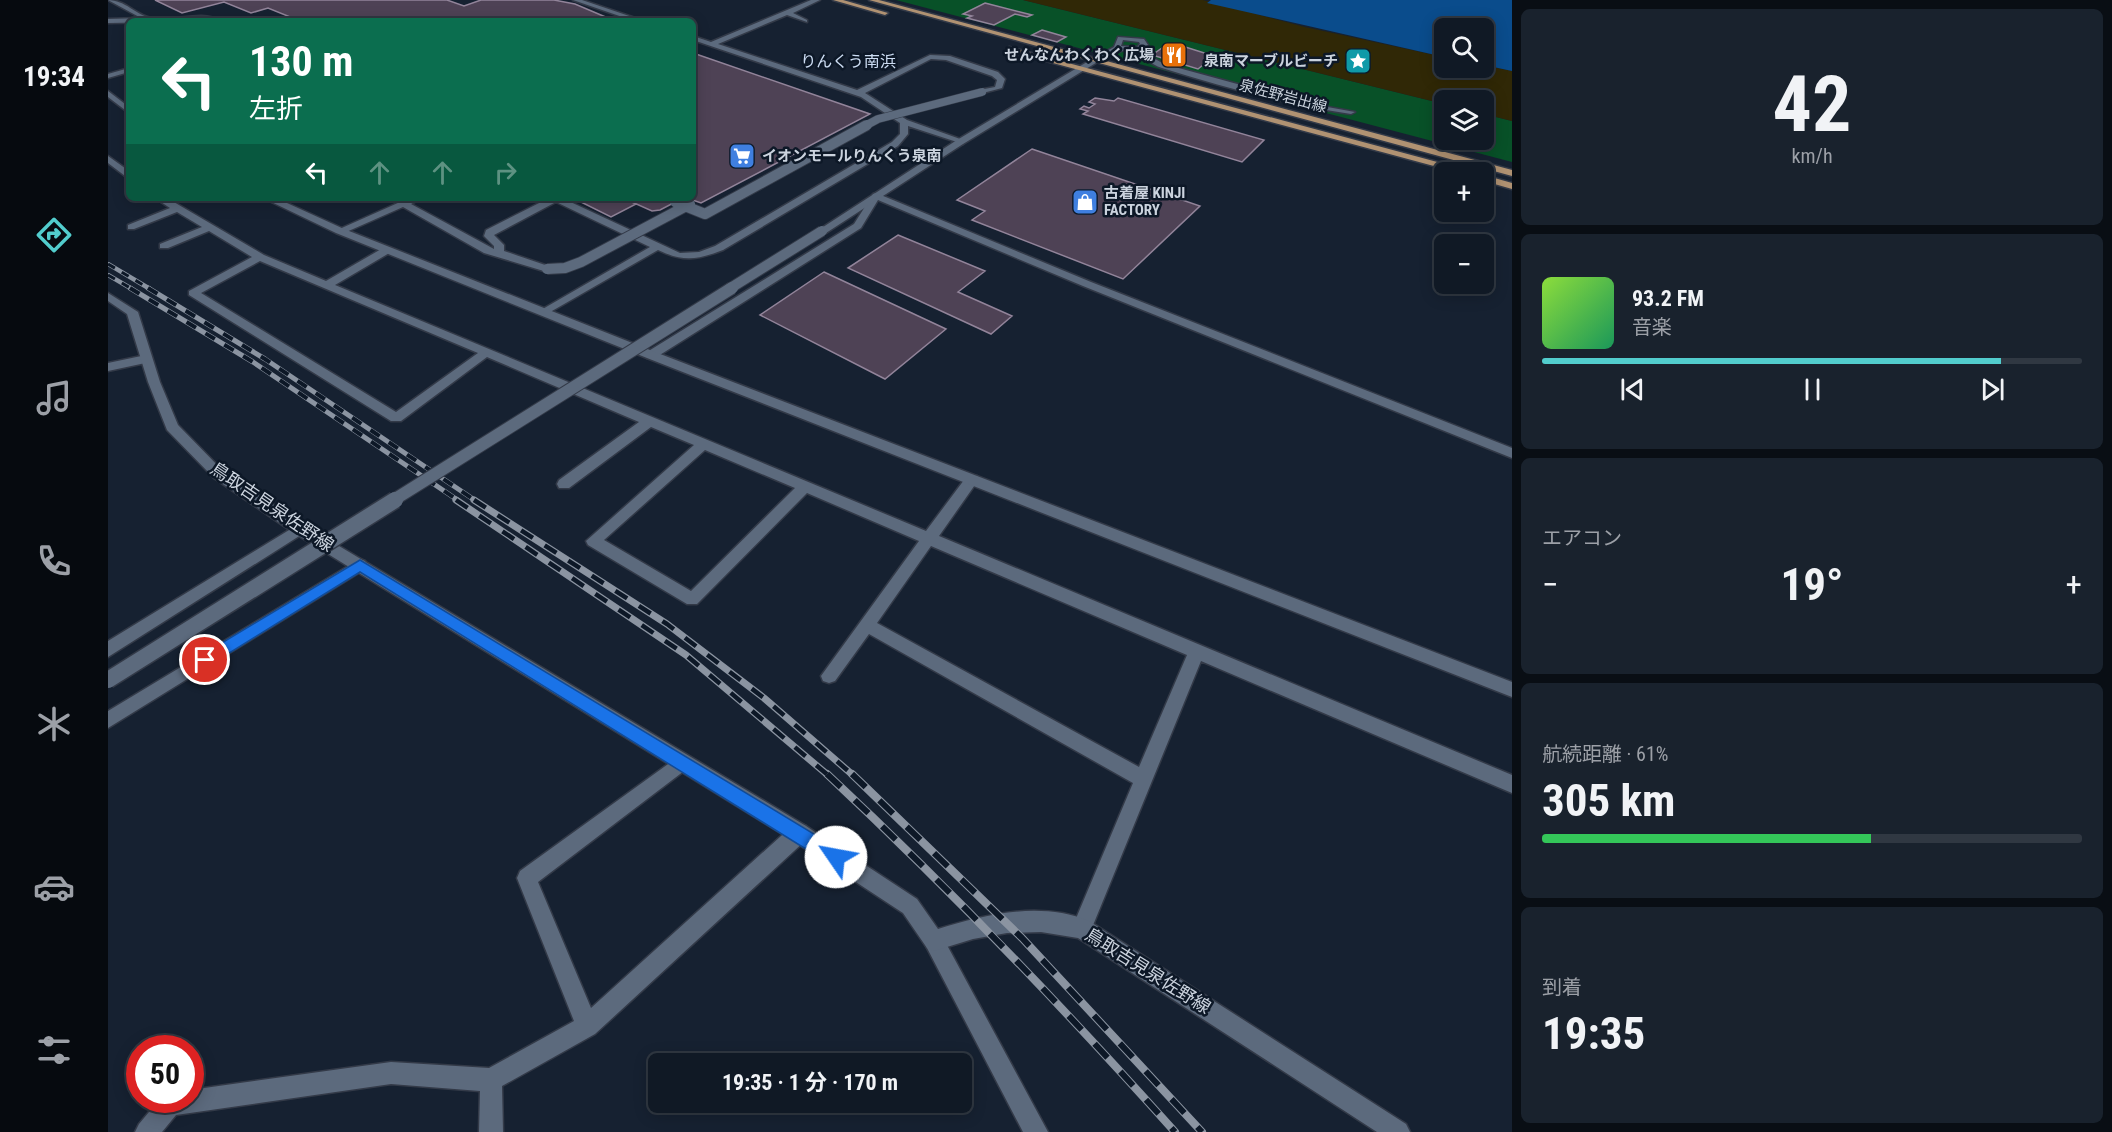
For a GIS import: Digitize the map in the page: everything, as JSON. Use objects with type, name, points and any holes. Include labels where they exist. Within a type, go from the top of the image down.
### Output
[{"type":"main road","points":[[837,0],[892,15]]},
{"type":"main road","name":"泉佐野岩出線","points":[[872,0],[1512,173]]},
{"type":"main road","name":"泉佐野岩出線","points":[[1002,46],[1434,164]]},
{"type":"main road","points":[[1494,181],[1512,186]]},
{"type":"street","points":[[111,0],[146,18]]},
{"type":"street","points":[[576,0],[632,18]]},
{"type":"street","points":[[712,44],[817,0]]},
{"type":"street","points":[[112,21],[133,11]]},
{"type":"street","points":[[788,13],[805,21]]},
{"type":"street","points":[[696,39],[858,93],[904,122],[960,142]]},
{"type":"street","points":[[108,680],[960,142],[1117,48],[1138,49],[1137,52],[1141,57],[1161,66],[1311,106],[1351,112]]},
{"type":"street","points":[[675,202],[705,214],[878,119],[998,88],[1001,79],[987,71],[939,57],[923,59],[858,93]]},
{"type":"street","points":[[108,76],[126,71]]},
{"type":"street","points":[[108,93],[126,108]]},
{"type":"street","points":[[561,201],[678,256],[700,255],[719,248],[895,144],[904,134],[904,122]]},
{"type":"street","points":[[108,159],[126,174]]},
{"type":"street","points":[[651,355],[858,226],[876,196]]},
{"type":"street","points":[[876,196],[1087,284],[1512,453]]},
{"type":"street","points":[[164,201],[260,257],[329,284],[651,420],[703,445],[1512,784]]},
{"type":"street","points":[[275,201],[340,231],[651,355],[1512,690]]},
{"type":"street","points":[[340,231],[410,201]]},
{"type":"street","points":[[499,252],[499,244],[489,236],[490,232],[549,201]]},
{"type":"street","points":[[404,204],[488,251],[499,252],[531,267],[546,269],[565,268],[581,262],[696,201]]},
{"type":"street","points":[[131,226],[175,209]]},
{"type":"street","points":[[164,246],[208,228]]},
{"type":"street","points":[[545,312],[656,247]]},
{"type":"street","points":[[329,284],[387,249]]},
{"type":"street","points":[[260,257],[193,293],[396,418],[487,352]]},
{"type":"street","name":"鳥取吉見泉佐野線","points":[[108,296],[132,312],[146,358],[172,427],[189,447],[219,475],[299,529],[799,833],[910,906],[934,941],[1005,921],[1050,921],[1082,928],[1398,1132]]},
{"type":"street","points":[[108,367],[146,358]]},
{"type":"street","points":[[564,484],[651,420]]},
{"type":"street","points":[[703,445],[593,541],[692,600],[805,487]]},
{"type":"street","points":[[829,676],[972,479]]},
{"type":"street","points":[[108,650],[299,529]]},
{"type":"street","points":[[108,720],[360,565]]},
{"type":"street","points":[[867,625],[1143,779]]},
{"type":"street","points":[[1082,928],[1196,652]]},
{"type":"street","points":[[587,1026],[527,878],[682,762]]},
{"type":"street","points":[[147,1132],[170,1104],[392,1073],[491,1080],[587,1026],[799,833]]},
{"type":"street","points":[[934,941],[1036,1132]]},
{"type":"street","points":[[491,1080],[491,1132]]},
{"type":"green space","points":[[896,0],[1023,0],[1434,102],[1434,141]]},
{"type":"green space","points":[[1494,116],[1512,121],[1512,162],[1466,150],[1494,150]]},
{"type":"sand","name":"泉南マーブルビーチ","points":[[1023,0],[1203,0],[1305,27],[1434,55],[1434,78],[1494,78],[1494,67],[1512,71],[1512,121],[1494,116],[1494,90],[1434,90],[1434,102]]},
{"type":"water","points":[[1211,0],[1512,0],[1512,71],[1494,67],[1494,18],[1434,18],[1434,55],[1207,3]]},
{"type":"building","points":[[155,0],[447,0],[464,6],[481,0],[554,0],[575,4],[608,18],[293,18],[268,8],[251,13],[224,2],[182,13]]},
{"type":"building","points":[[985,3],[1032,15],[1027,17],[1015,14],[994,25],[967,18],[972,16],[963,14]]},
{"type":"building","points":[[1042,30],[1066,37],[1057,42],[1032,35]]},
{"type":"building","points":[[1179,45],[1214,56],[1198,69],[1152,55],[1162,48],[1172,50]]},
{"type":"building","name":"イオンモールりんくう泉南","points":[[696,54],[870,114],[701,203],[695,201]]},
{"type":"building","points":[[1095,98],[1114,101],[1118,98],[1264,140],[1242,162],[1083,114],[1088,111],[1080,109],[1084,106],[1089,108],[1095,104],[1089,102]]},
{"type":"building","points":[[1032,149],[1200,206],[1123,279],[972,220],[985,211],[957,200]]},
{"type":"building","points":[[579,201],[630,201],[636,204],[611,217]]},
{"type":"building","points":[[630,201],[677,201],[660,210],[652,211]]},
{"type":"building","points":[[898,235],[985,271],[958,292],[1012,316],[991,334],[848,268]]},
{"type":"building","points":[[824,272],[946,329],[885,379],[760,315]]},
{"type":"railway","points":[[108,264],[150,289]]},
{"type":"railway","points":[[108,275],[132,289]]},
{"type":"railway","points":[[130,288],[253,362],[459,501]]},
{"type":"railway","points":[[148,288],[265,359],[476,501]]},
{"type":"railway","points":[[456,500],[686,655],[829,776]]},
{"type":"railway","points":[[474,500],[667,624],[764,698],[854,776]]},
{"type":"railway","points":[[827,774],[1005,949],[1175,1132]]},
{"type":"railway","points":[[852,774],[1022,938],[1202,1132]]},
{"type":"place","name":"せんなんわくわく広場","points":[[1174,55]]},
{"type":"place","name":"泉南マーブルビーチ","points":[[1358,61]]},
{"type":"place","name":"イオンモールりんくう泉南","points":[[742,156]]},
{"type":"place","name":"古着屋 KINJI FACTORY","points":[[1085,202]]},
{"type":"district","name":"りんくう南浜","points":[[848,61]]},
{"type":"route","points":[[205,660],[360,565],[836,857]]}]
